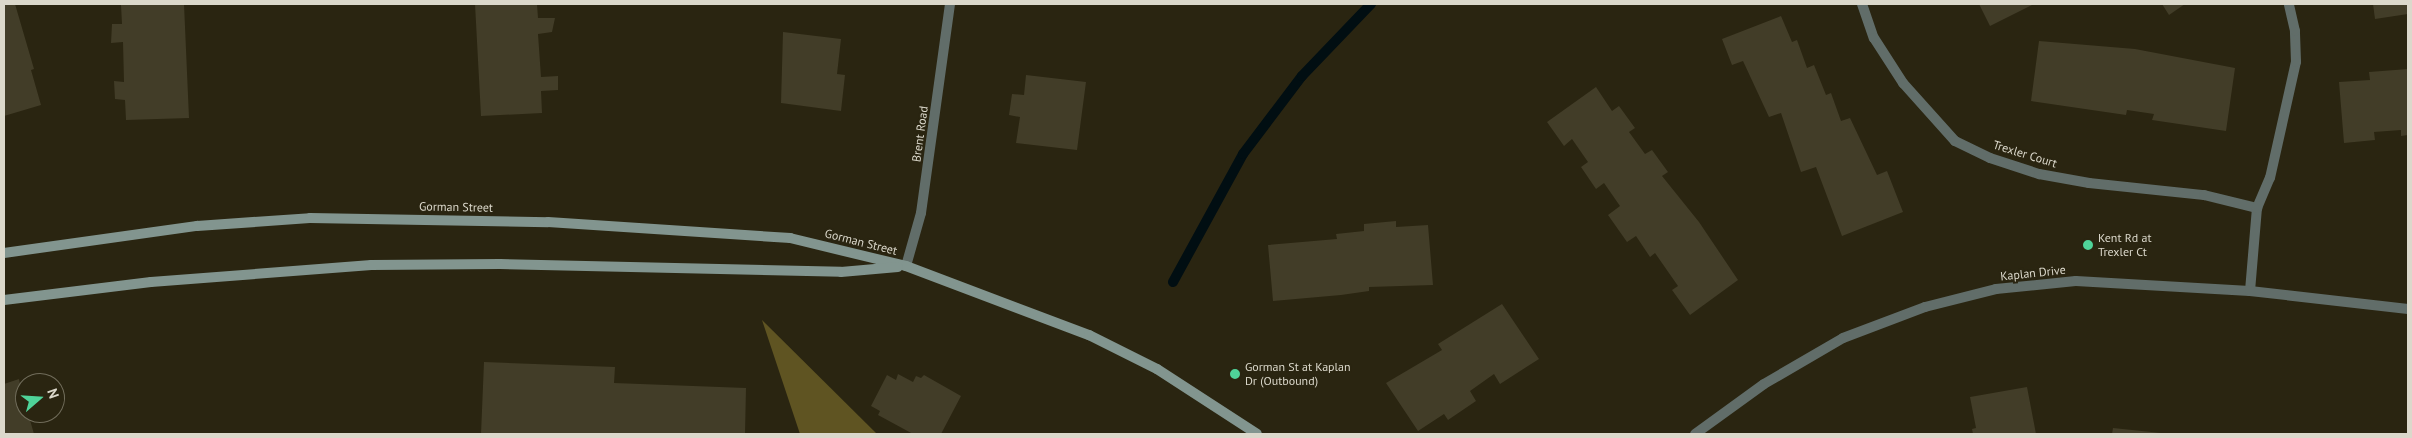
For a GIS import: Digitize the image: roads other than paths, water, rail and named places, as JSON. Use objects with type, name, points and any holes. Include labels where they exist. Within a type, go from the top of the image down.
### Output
[{"type":"main road","name":"Gorman Street","points":[[4,253],[225,224],[310,218],[548,222],[790,238],[906,266],[1089,335],[1157,369],[1257,434]]},
{"type":"main road","name":"Gorman Street","points":[[4,300],[151,282],[372,265],[500,264],[841,272],[906,266]]},
{"type":"street","name":"Brent Road","points":[[906,266],[921,212],[950,4]]},
{"type":"street","name":"Trexler Court","points":[[1862,4],[1874,38],[1903,83],[1955,141],[1990,158],[2039,174],[2089,183],[2204,195],[2257,208]]},
{"type":"street","points":[[2250,291],[2257,208],[2270,178],[2296,62],[2295,30],[2289,4]]},
{"type":"street","name":"Kaplan Drive","points":[[1695,434],[1810,356],[1870,326],[1926,307],[1996,290],[2076,281],[2250,291],[2408,309]]},
{"type":"waterway","points":[[1173,282],[1243,154],[1302,76],[1371,4]]},
{"type":"place","name":"Kent Rd at Trexler Ct","points":[[2088,245]]},
{"type":"place","name":"Gorman St at Kaplan Dr (Outbound)","points":[[1235,374]]}]
